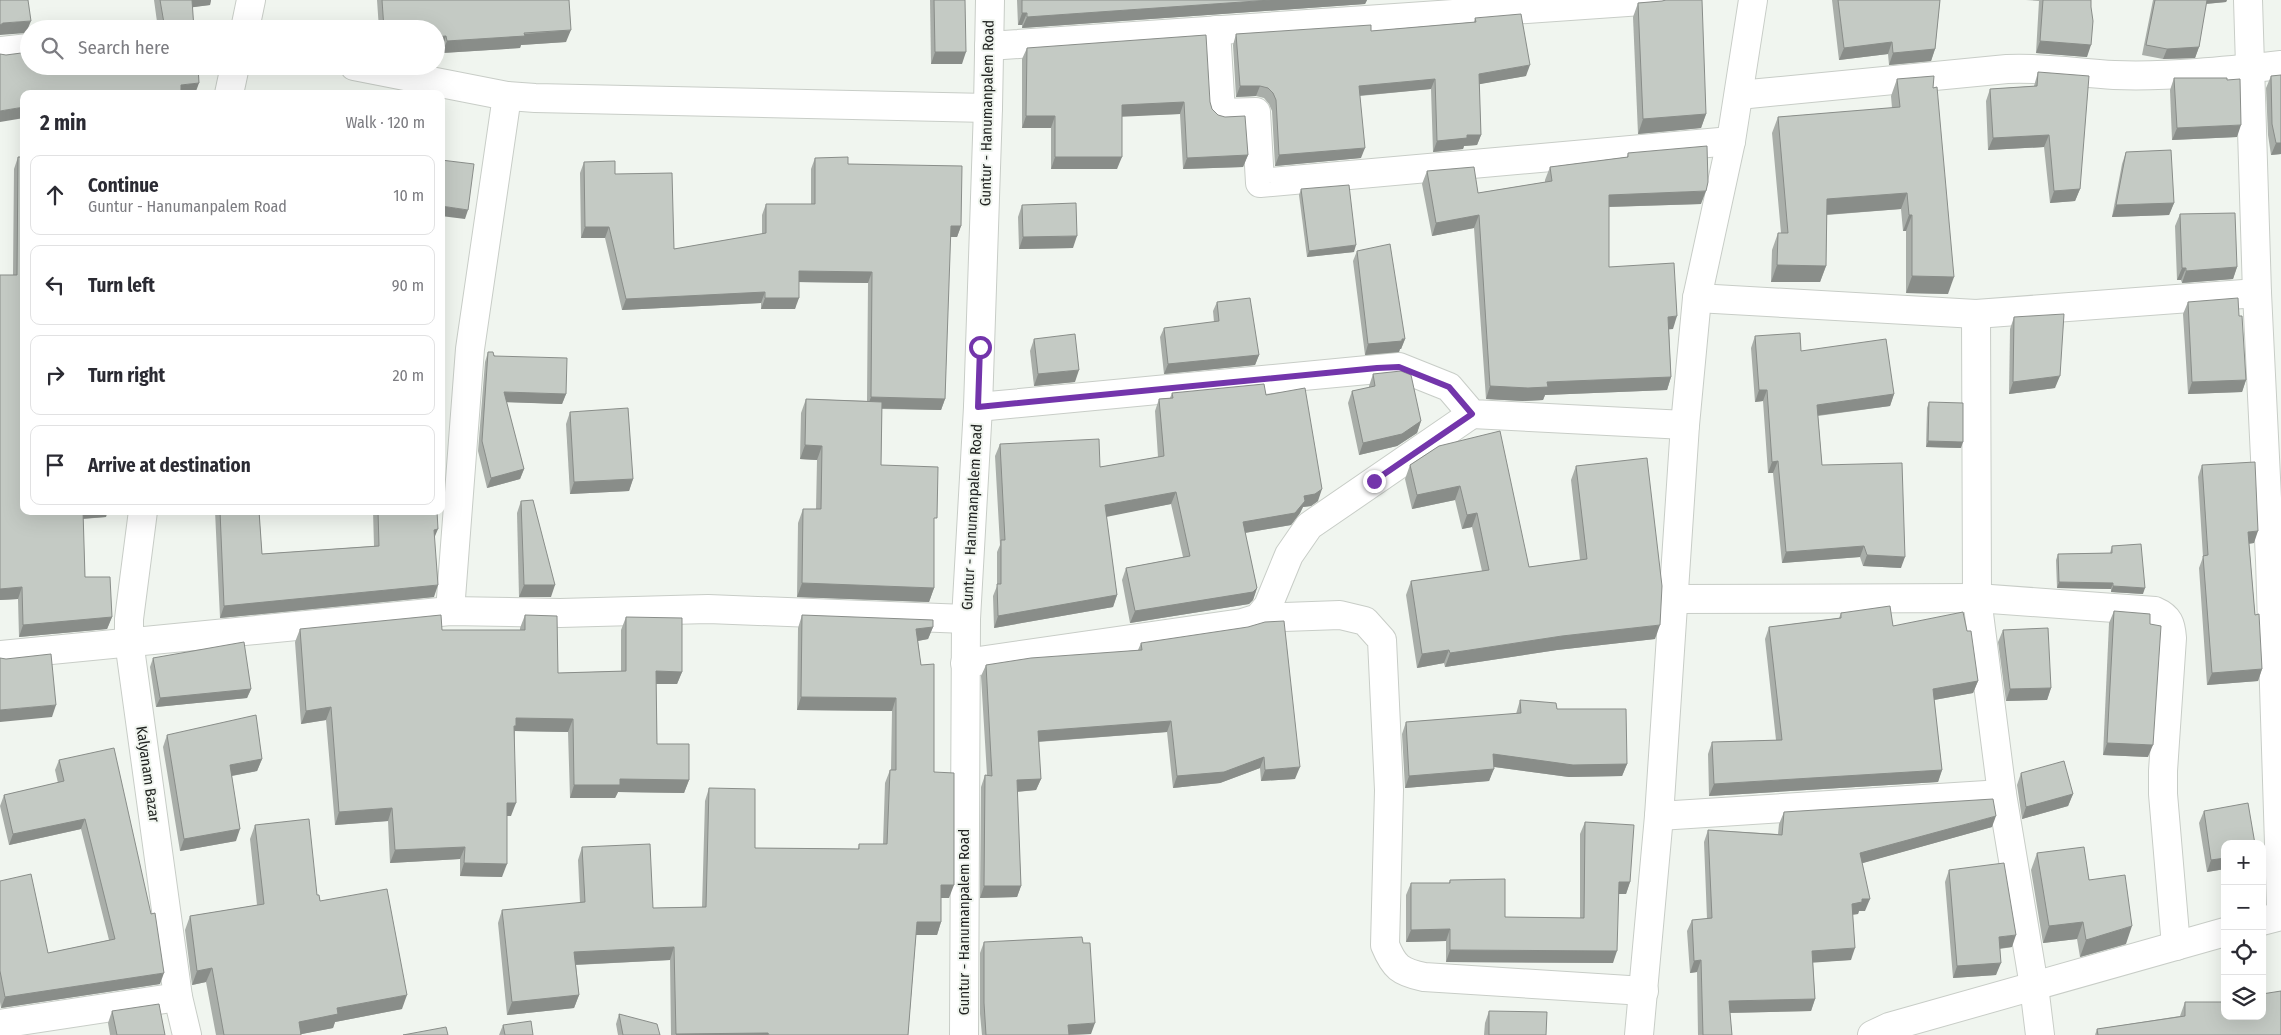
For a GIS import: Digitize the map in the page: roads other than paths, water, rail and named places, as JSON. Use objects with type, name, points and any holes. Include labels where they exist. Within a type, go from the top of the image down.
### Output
[{"type":"street","points":[[247,20],[251,0]]},
{"type":"street","name":"Guntur - Hanumanpalem Road","points":[[964,1035],[966,619],[978,407],[990,0]]},
{"type":"street","points":[[989,46],[1656,0]]},
{"type":"street","points":[[1639,1035],[1659,816],[1685,425],[1697,298],[1731,141],[1753,0]]},
{"type":"street","points":[[2248,0],[2257,293],[2270,560],[2281,907]]},
{"type":"street","points":[[1216,30],[1221,113],[1256,112],[1260,183],[1731,141]]},
{"type":"street","points":[[0,51],[20,49]]},
{"type":"street","points":[[1739,95],[2007,69],[2035,68],[2122,75],[2249,69],[2281,65]]},
{"type":"street","points":[[229,90],[233,75]]},
{"type":"street","points":[[400,75],[508,96],[988,108]]},
{"type":"street","points":[[450,611],[470,349],[508,96]]},
{"type":"street","points":[[1697,298],[1976,314],[2257,293]]},
{"type":"street","points":[[1976,314],[1977,598],[2002,794],[2034,986],[2040,1035]]},
{"type":"street","points":[[978,407],[1399,367],[1449,387],[1472,414]]},
{"type":"street","points":[[1258,618],[1268,606],[1289,555],[1309,526],[1472,414],[1685,425]]},
{"type":"street","name":"Kalyanam Bazar","points":[[142,515],[128,619],[129,641],[178,997],[187,1035]]},
{"type":"street","points":[[1673,598],[1977,598],[2156,611],[2165,615],[2171,624],[2163,771],[2176,946]]},
{"type":"street","points":[[0,655],[450,611],[560,613],[708,609],[966,619]]},
{"type":"street","points":[[966,663],[1242,624],[1258,618],[1340,615],[1365,621],[1382,640],[1389,790],[1385,945],[1392,961],[1405,973],[1424,977],[1644,991]]},
{"type":"street","points":[[1659,816],[2002,794]]},
{"type":"street","points":[[2266,921],[2281,916]]},
{"type":"street","points":[[1872,1035],[1889,1027],[2221,933]]},
{"type":"street","points":[[0,1024],[178,997]]}]
